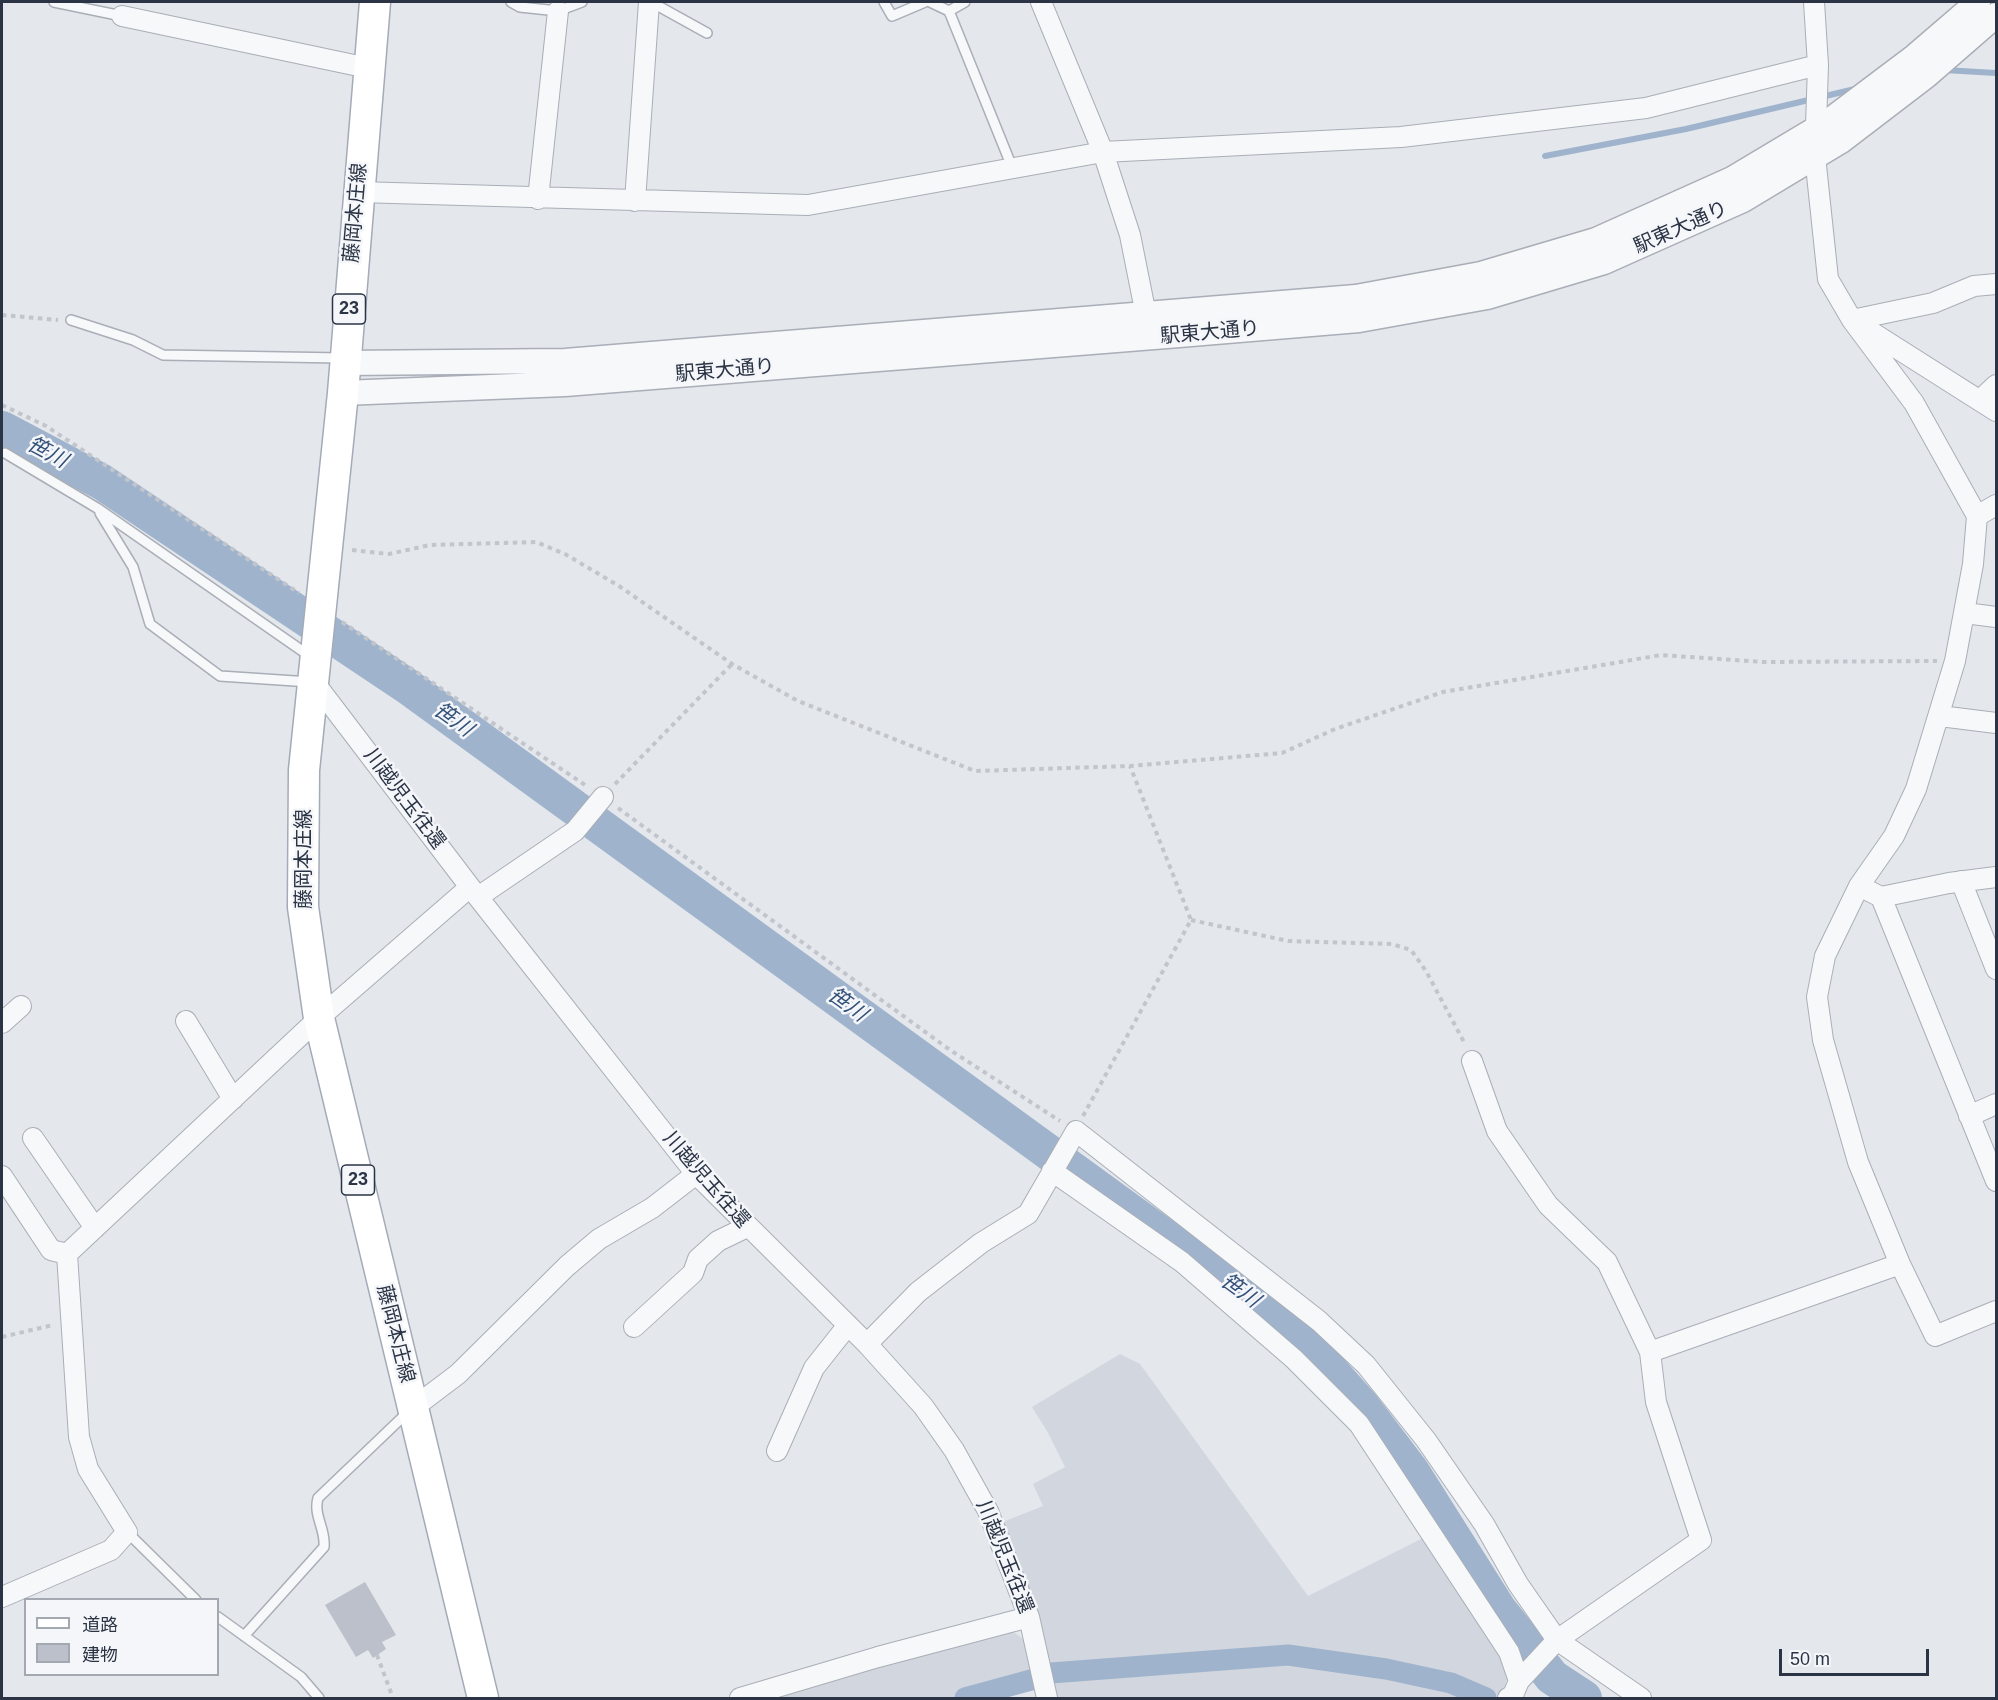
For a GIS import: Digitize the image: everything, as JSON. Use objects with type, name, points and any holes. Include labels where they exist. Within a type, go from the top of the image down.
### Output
[{"type":"main road","name":"藤岡本庄線","points":[[375,2],[344,371],[304,770],[301,863],[308,954],[319,1018],[483,1698]]},
{"type":"street","points":[[635,201],[650,2]]},
{"type":"street","points":[[1041,2],[1103,152],[1130,236],[1146,315]]},
{"type":"street","points":[[1814,2],[1818,65],[1815,156],[1828,279],[1852,320],[1914,404],[1977,516],[1973,564],[1965,613],[1940,716],[1908,808],[1894,836],[1859,886],[1825,956],[1819,976],[1818,1018],[1858,1162],[1900,1263],[1935,1336],[1996,1311]]},
{"type":"street","name":"駅東大通り","points":[[344,371],[564,361],[1146,315],[1356,297],[1481,274],[1596,240],[1732,179],[1829,121],[1914,57],[1978,2]]},
{"type":"street","points":[[538,199],[558,12]]},
{"type":"street","name":"駅東大通り","points":[[344,371],[565,384],[1359,320],[1486,297],[1604,262],[1743,200],[1841,141],[1907,90],[1996,15]]},
{"type":"street","points":[[122,16],[369,68]]},
{"type":"street","points":[[358,192],[807,205],[1103,152],[1401,137],[1646,108],[1818,65]]},
{"type":"street","points":[[1852,320],[1933,303],[1974,286],[1996,284]]},
{"type":"street","points":[[1852,320],[1988,405],[1996,385]]},
{"type":"street","points":[[1977,516],[1996,505]]},
{"type":"street","points":[[1965,613],[1996,617]]},
{"type":"street","name":"川越児玉往還","points":[[315,665],[474,892],[696,1174],[867,1344],[923,1406],[954,1450],[988,1511],[1029,1617],[1047,1698]]},
{"type":"street","points":[[1940,716],[1996,723]]},
{"type":"street","points":[[2,1598],[111,1550],[128,1532],[88,1469],[80,1437],[68,1254],[319,1018],[474,892],[574,831],[603,797]]},
{"type":"street","points":[[1859,886],[1881,897],[1961,881],[1996,877]]},
{"type":"street","points":[[1961,881],[1996,969]]},
{"type":"street","points":[[1881,897],[1996,1181]]},
{"type":"street","points":[[2,1023],[21,1006]]},
{"type":"street","points":[[186,1021],[233,1099]]},
{"type":"street","points":[[1472,1061],[1497,1131],[1548,1205],[1607,1262],[1650,1352],[1656,1402],[1671,1439],[1701,1540],[1557,1640],[1524,1676],[1508,1698]]},
{"type":"street","points":[[1969,1116],[1996,1104]]},
{"type":"street","points":[[867,1344],[918,1292],[981,1243],[1028,1214],[1074,1134],[1319,1321],[1366,1365],[1426,1440],[1484,1524],[1518,1584],[1557,1640],[1641,1698]]},
{"type":"street","points":[[33,1138],[95,1228]]},
{"type":"street","points":[[1052,1171],[1182,1262],[1294,1359],[1359,1424],[1524,1676]]},
{"type":"street","points":[[413,1408],[458,1374],[567,1266],[599,1239],[652,1208],[696,1174]]},
{"type":"street","points":[[2,1176],[51,1250],[68,1254]]},
{"type":"street","points":[[634,1327],[693,1273],[698,1259],[718,1241],[747,1227]]},
{"type":"street","points":[[1650,1352],[1900,1263]]},
{"type":"street","points":[[777,1451],[814,1368],[848,1325]]},
{"type":"street","points":[[740,1698],[878,1657],[1029,1617]]},
{"type":"lane","points":[[54,2],[122,16]]},
{"type":"lane","points":[[511,2],[519,7],[558,12],[582,2]]},
{"type":"lane","points":[[650,2],[707,33]]},
{"type":"lane","points":[[884,2],[892,16],[925,2]]},
{"type":"lane","points":[[930,2],[950,11],[1012,167]]},
{"type":"lane","points":[[950,11],[965,2]]},
{"type":"lane","points":[[71,321],[133,340],[162,355],[344,371]]},
{"type":"lane","points":[[6,453],[97,508],[315,665]]},
{"type":"lane","points":[[97,508],[134,567],[150,624],[220,676],[315,665]]},
{"type":"lane","points":[[244,1636],[324,1547],[325,1537],[315,1510],[318,1498],[413,1408]]},
{"type":"lane","points":[[128,1532],[195,1598]]},
{"type":"lane","points":[[219,1618],[267,1650],[301,1677],[319,1698]]},
{"type":"path","points":[[2,315],[71,321]]},
{"type":"path","points":[[2,405],[46,426],[321,612],[603,797],[950,1050],[1074,1134],[1191,920]]},
{"type":"path","points":[[327,547],[389,554],[430,545],[536,542],[565,554],[620,586],[732,664],[798,701],[975,771],[1130,766],[1282,753],[1335,729],[1443,692],[1661,655],[1763,662],[1955,661]]},
{"type":"path","points":[[603,797],[732,664]]},
{"type":"path","points":[[1130,766],[1191,920]]},
{"type":"path","points":[[1191,920],[1288,941],[1392,944],[1411,950],[1426,971],[1457,1025],[1472,1061]]},
{"type":"path","points":[[2,1337],[71,1321]]},
{"type":"path","points":[[377,1655],[393,1698]]},
{"type":"shaded area","points":[[1120,1354],[1140,1364],[1308,1596],[1423,1538],[1493,1641],[1505,1667],[1507,1679],[1503,1693],[1493,1698],[1456,1682],[1396,1668],[1292,1653],[1050,1672],[998,1524],[1043,1506],[1033,1484],[1065,1467],[1032,1407]]},
{"type":"shaded area","points":[[1012,1631],[1026,1641],[1033,1676],[954,1698],[780,1698],[779,1694]]},
{"type":"shaded area","points":[[1291,1660],[1448,1687],[1466,1694],[1468,1698],[1058,1698],[1054,1679]]},
{"type":"building","points":[[365,1582],[396,1635],[382,1642],[386,1649],[373,1658],[368,1650],[356,1657],[325,1605]]},
{"type":"waterway","points":[[1944,70],[1996,73]]},
{"type":"waterway","points":[[1545,156],[1686,129],[1855,89]]},
{"type":"waterway","name":"笹川","points":[[2,429],[102,482],[407,686],[1267,1311],[1320,1359],[1361,1405],[1412,1472],[1499,1610],[1552,1677],[1584,1698]]},
{"type":"waterway","points":[[1051,1673],[1288,1655],[1386,1669],[1451,1683],[1486,1698]]},
{"type":"waterway","points":[[965,1698],[1031,1680]]}]
